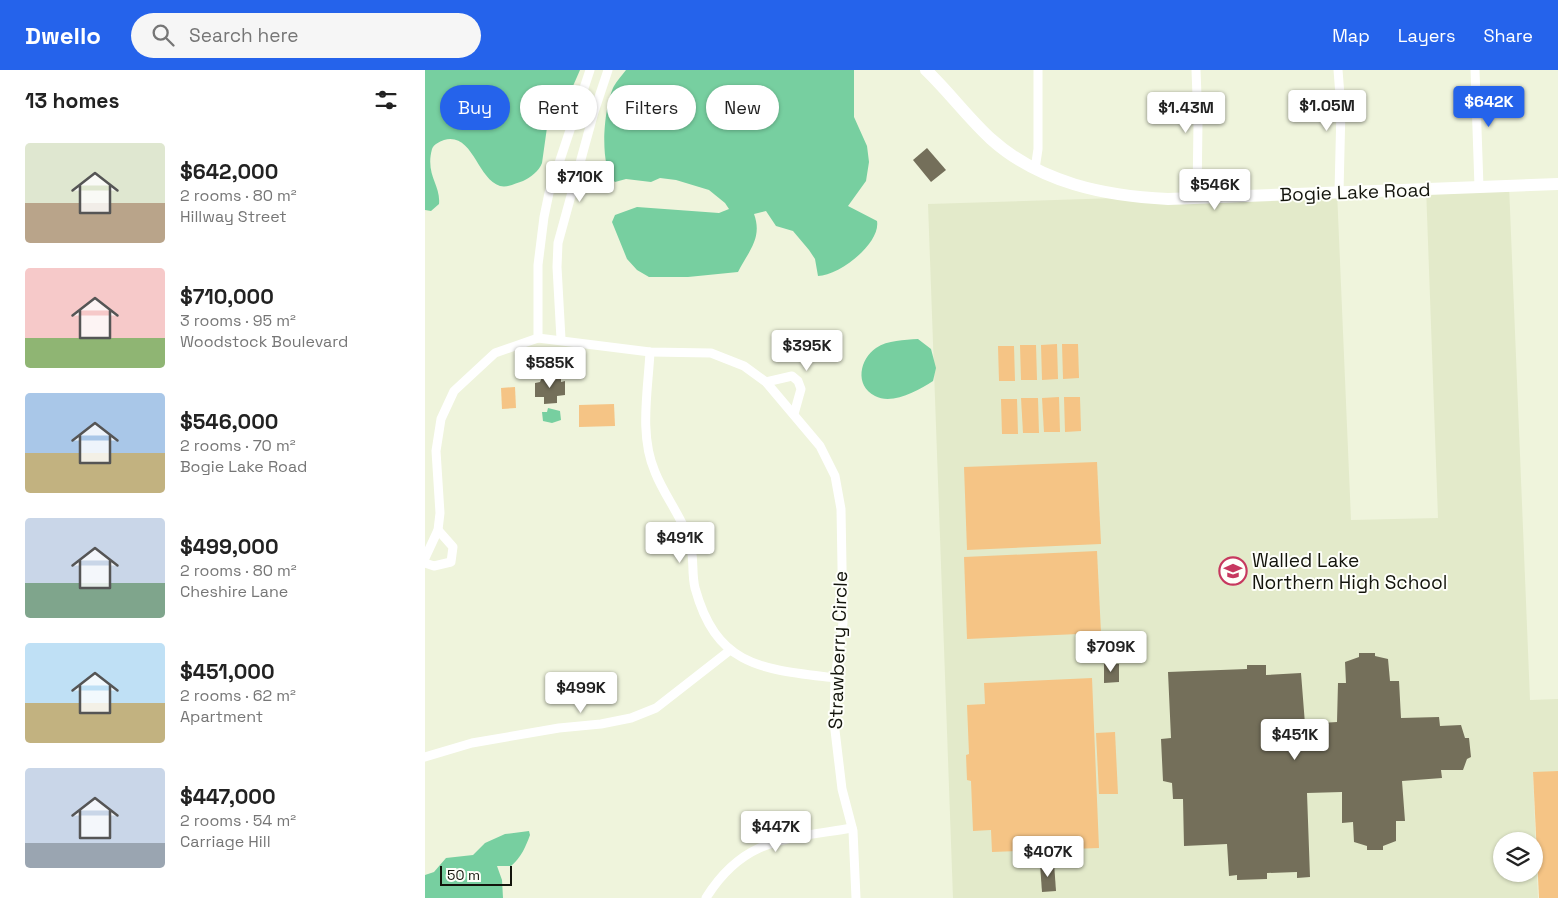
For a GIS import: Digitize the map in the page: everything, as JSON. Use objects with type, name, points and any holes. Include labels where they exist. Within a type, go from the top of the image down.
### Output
[{"type":"main road","name":"Bogie Lake Road","points":[[926,70],[992,140],[1035,169],[1080,188],[1125,197],[1197,198],[1558,184]]},
{"type":"street","points":[[584,85],[589,70]]},
{"type":"street","points":[[597,103],[608,70]]},
{"type":"street","points":[[1035,169],[1038,149],[1038,70]]},
{"type":"street","points":[[1196,70],[1198,122],[1197,198]]},
{"type":"street","points":[[1338,70],[1341,108],[1339,192]]},
{"type":"street","points":[[1475,70],[1479,187]]},
{"type":"street","points":[[538,338],[538,265],[545,217],[549,194],[569,130]]},
{"type":"street","points":[[561,339],[557,267],[563,221],[589,130]]},
{"type":"street","points":[[545,217],[563,221]]},
{"type":"street","name":"Strawberry Circle","points":[[425,558],[438,530],[440,513],[436,451],[441,419],[454,390],[495,353],[538,338],[561,339],[650,352],[711,353],[744,366],[766,382],[819,446],[835,476],[841,509],[843,623],[835,678],[835,743],[852,828],[857,898]]},
{"type":"street","points":[[650,352],[646,446],[654,471],[689,539],[694,585],[699,602],[712,631],[729,651],[761,666],[835,678]]},
{"type":"street","points":[[766,382],[792,376],[798,380],[801,389],[793,414]]},
{"type":"street","points":[[425,563],[434,566],[451,562],[453,547],[438,530]]},
{"type":"street","points":[[425,757],[472,743],[631,718],[656,708],[729,651]]},
{"type":"street","points":[[706,898],[733,863],[747,853],[773,841],[852,828]]},
{"type":"shaded area","points":[[425,70],[580,70],[573,85],[520,85],[520,130],[547,130],[542,163],[539,169],[523,181],[509,186],[500,186],[492,182],[462,143],[454,139],[444,140],[435,144],[430,158],[430,166],[438,191],[439,204],[431,211],[425,210]]},
{"type":"shaded area","points":[[626,70],[854,70],[854,117],[867,146],[869,162],[866,181],[848,206],[877,221],[872,239],[865,249],[847,265],[826,275],[818,276],[815,259],[809,250],[793,231],[776,226],[766,211],[754,214],[757,230],[756,238],[738,272],[688,277],[649,277],[637,270],[627,259],[612,222],[615,215],[637,207],[719,213],[729,209],[725,203],[709,190],[676,180],[660,178],[651,182],[626,179],[615,182],[606,163],[604,136],[607,112],[607,130],[696,130],[696,85],[615,85]]},
{"type":"shaded area","name":"Walled Lake Northern High School","points":[[1509,185],[1530,700],[1558,699],[1558,771],[1533,773],[1535,832],[1493,832],[1493,882],[1537,882],[1538,898],[953,898],[928,204],[1337,191],[1351,520],[1438,518],[1426,187]]},
{"type":"shaded area","points":[[918,339],[931,349],[936,368],[933,381],[913,393],[897,398],[882,398],[868,391],[862,379],[862,372],[863,365],[871,353],[886,343]]},
{"type":"shaded area","points":[[1057,344],[1058,379],[1042,380],[1041,345]]},
{"type":"shaded area","points":[[1062,344],[1078,344],[1079,378],[1063,379]]},
{"type":"shaded area","points":[[1020,345],[1036,345],[1037,380],[1021,380]]},
{"type":"shaded area","points":[[998,346],[1014,346],[1015,381],[999,381]]},
{"type":"shaded area","points":[[515,387],[516,408],[502,409],[501,388]]},
{"type":"shaded area","points":[[1059,397],[1060,432],[1044,432],[1042,398]]},
{"type":"shaded area","points":[[1064,397],[1080,397],[1081,431],[1065,432]]},
{"type":"shaded area","points":[[1021,398],[1038,398],[1039,433],[1023,433]]},
{"type":"shaded area","points":[[1001,399],[1017,399],[1018,434],[1002,434]]},
{"type":"shaded area","points":[[614,404],[615,426],[579,427],[579,405]]},
{"type":"shaded area","points":[[548,408],[560,411],[561,420],[552,423],[543,421],[542,412],[547,412]]},
{"type":"shaded area","points":[[1097,462],[1101,544],[967,550],[964,467]]},
{"type":"shaded area","points":[[1097,551],[1101,633],[967,639],[964,557]]},
{"type":"shaded area","points":[[1092,678],[1099,848],[992,852],[991,830],[973,831],[971,781],[967,780],[966,755],[969,754],[967,705],[985,704],[984,683]]},
{"type":"shaded area","points":[[1115,732],[1118,794],[1099,794],[1096,733]]},
{"type":"shaded area","points":[[1558,771],[1558,898],[1539,898],[1538,882],[1543,882],[1543,832],[1536,832],[1533,772]]},
{"type":"shaded area","points":[[529,831],[530,835],[525,848],[515,863],[511,866],[497,866],[502,880],[503,898],[425,898],[425,875],[434,872],[446,858],[473,855],[485,843],[505,834]]},
{"type":"building","points":[[927,148],[946,170],[931,182],[913,160]]},
{"type":"building","points":[[542,377],[557,377],[561,378],[561,382],[565,381],[565,395],[557,396],[557,403],[544,404],[544,397],[535,397],[535,383],[540,382]]},
{"type":"building","points":[[1359,653],[1375,653],[1375,656],[1388,659],[1390,681],[1399,681],[1401,718],[1439,717],[1440,726],[1461,725],[1465,738],[1469,738],[1471,757],[1467,759],[1463,770],[1441,770],[1442,778],[1402,781],[1405,821],[1396,821],[1396,841],[1383,846],[1383,850],[1367,850],[1367,846],[1354,842],[1353,822],[1342,823],[1342,792],[1307,793],[1310,877],[1297,878],[1297,872],[1267,873],[1267,879],[1237,880],[1237,875],[1229,876],[1227,844],[1184,846],[1183,799],[1173,799],[1172,783],[1163,781],[1161,739],[1171,738],[1168,672],[1247,669],[1247,665],[1266,665],[1266,675],[1301,673],[1305,724],[1337,722],[1338,683],[1346,683],[1345,662],[1359,657]]},
{"type":"building","points":[[1104,664],[1119,664],[1119,682],[1104,683]]},
{"type":"building","points":[[1054,863],[1056,891],[1042,892],[1040,864]]},
{"type":"place","name":"Walled Lake Northern High School","points":[[1233,571]]}]
